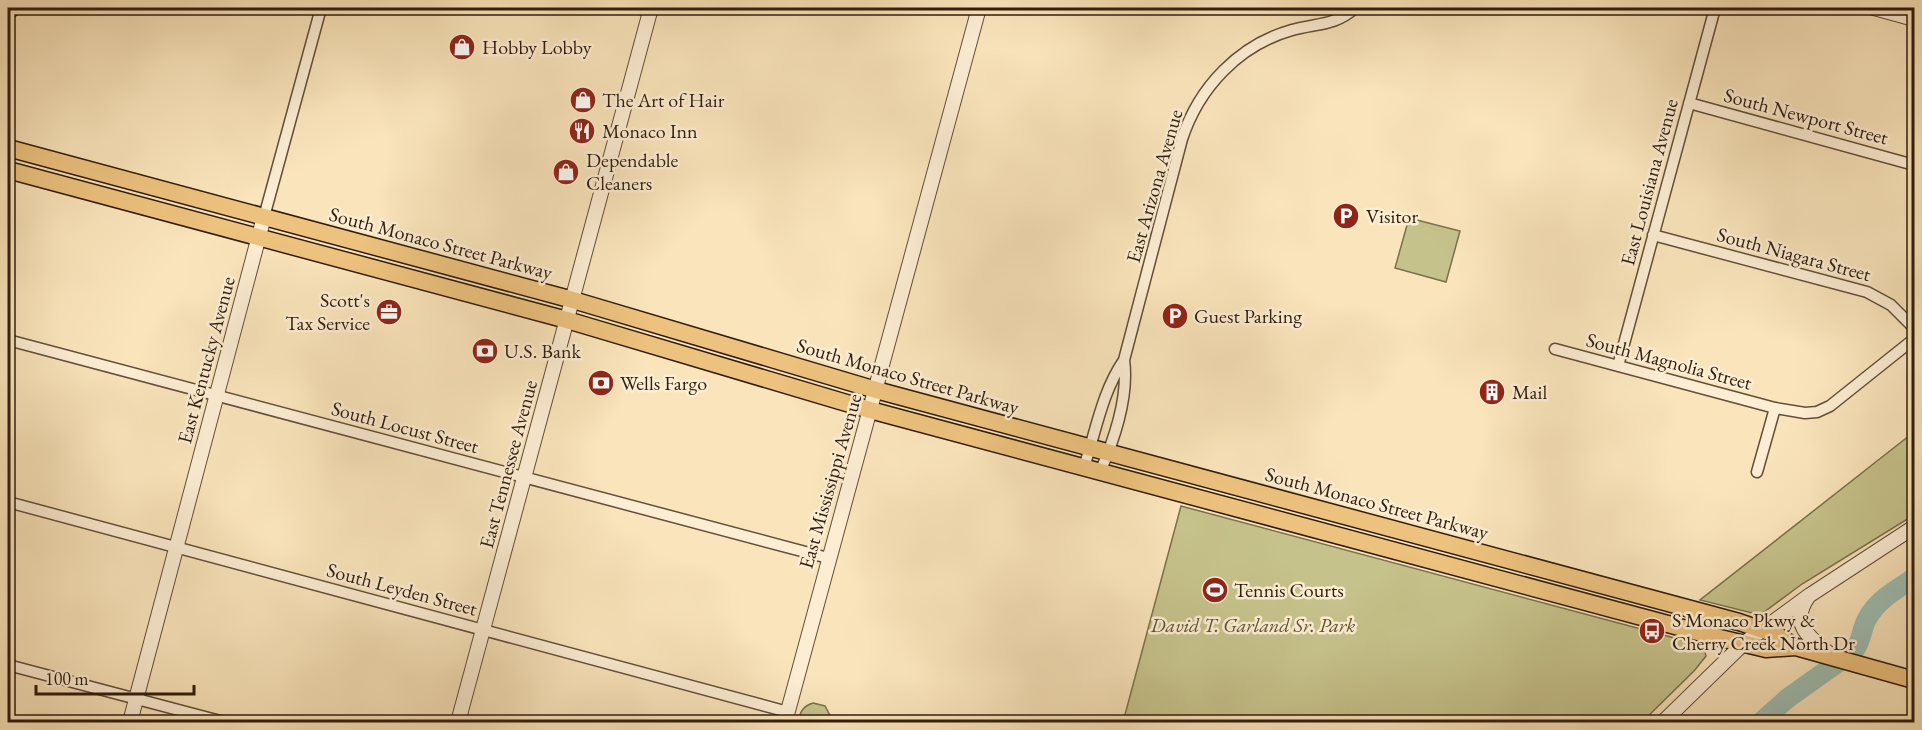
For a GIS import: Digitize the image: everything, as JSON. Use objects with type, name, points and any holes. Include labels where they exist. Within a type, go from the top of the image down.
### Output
[{"type":"main road","points":[[8,10],[12,8]]},
{"type":"main road","name":"South Monaco Street Parkway","points":[[8,148],[573,300],[876,390],[1763,629],[1796,647],[1914,680]]},
{"type":"main road","name":"South Monaco Street Parkway","points":[[8,170],[567,320],[870,410],[1743,644],[1766,649],[1796,647]]},
{"type":"street","name":"East Kentucky Avenue","points":[[130,723],[321,8]]},
{"type":"street","name":"East Mississippi Avenue","points":[[786,717],[979,8]]},
{"type":"street","name":"East Arizona Avenue","points":[[1092,470],[1091,448],[1109,386],[1124,360],[1182,139],[1190,117],[1201,98],[1226,68],[1254,46],[1289,31],[1334,22],[1355,8]]},
{"type":"street","name":"East Louisiana Avenue","points":[[1618,366],[1715,8]]},
{"type":"street","points":[[1874,8],[1914,19]]},
{"type":"street","name":"East Tennessee Avenue","points":[[458,723],[573,300],[646,9]]},
{"type":"street","name":"South Newport Street","points":[[1689,103],[1914,165]]},
{"type":"street","name":"South Niagara Street","points":[[1653,235],[1867,292],[1891,305],[1914,328]]},
{"type":"street","name":"South Magnolia Street","points":[[1555,349],[1775,408],[1805,413],[1817,412],[1830,405],[1914,339]]},
{"type":"street","name":"South Locust Street","points":[[8,340],[828,558]]},
{"type":"street","name":"East Arizona Avenue","points":[[1092,470],[1108,453],[1124,390],[1126,377],[1124,360]]},
{"type":"street","points":[[1757,472],[1775,408]]},
{"type":"street","name":"South Leyden Street","points":[[8,502],[483,629],[786,717]]},
{"type":"street","points":[[1664,723],[1743,644],[1810,595],[1914,527]]},
{"type":"street","points":[[1810,595],[1804,603],[1800,618],[1802,627],[1835,658]]},
{"type":"street","points":[[8,665],[224,723]]},
{"type":"green space","points":[[1409,218],[1460,231],[1446,282],[1395,268]]},
{"type":"green space","points":[[1914,432],[1914,515],[1802,584],[1760,615],[1700,600]]},
{"type":"green space","name":"David T. Garland Sr. Park","points":[[1181,506],[1697,644],[1704,648],[1706,656],[1694,671],[1642,722],[1123,722]]},
{"type":"green space","points":[[813,703],[825,706],[833,721],[838,722],[799,722],[802,710]]},
{"type":"waterway","points":[[1761,722],[1788,698],[1854,651],[1871,612],[1888,596],[1914,578]]},
{"type":"waterway","points":[[1901,587],[1914,594]]},
{"type":"place","name":"Hobby Lobby","points":[[462,47]]},
{"type":"place","name":"The Art of Hair","points":[[583,100]]},
{"type":"place","name":"Monaco Inn","points":[[582,131]]},
{"type":"place","name":"Dependable Cleaners","points":[[566,172]]},
{"type":"place","name":"Visitor","points":[[1346,216]]},
{"type":"place","name":"Scott's Tax Service","points":[[389,312]]},
{"type":"place","name":"Guest Parking","points":[[1175,316]]},
{"type":"place","name":"U.S. Bank","points":[[485,351]]},
{"type":"place","name":"Wells Fargo","points":[[601,383]]},
{"type":"place","name":"Mail","points":[[1492,392]]},
{"type":"place","name":"Tennis Courts","points":[[1215,590]]},
{"type":"place","name":"S Monaco Pkwy & Cherry Creek North Dr","points":[[1652,631]]}]
